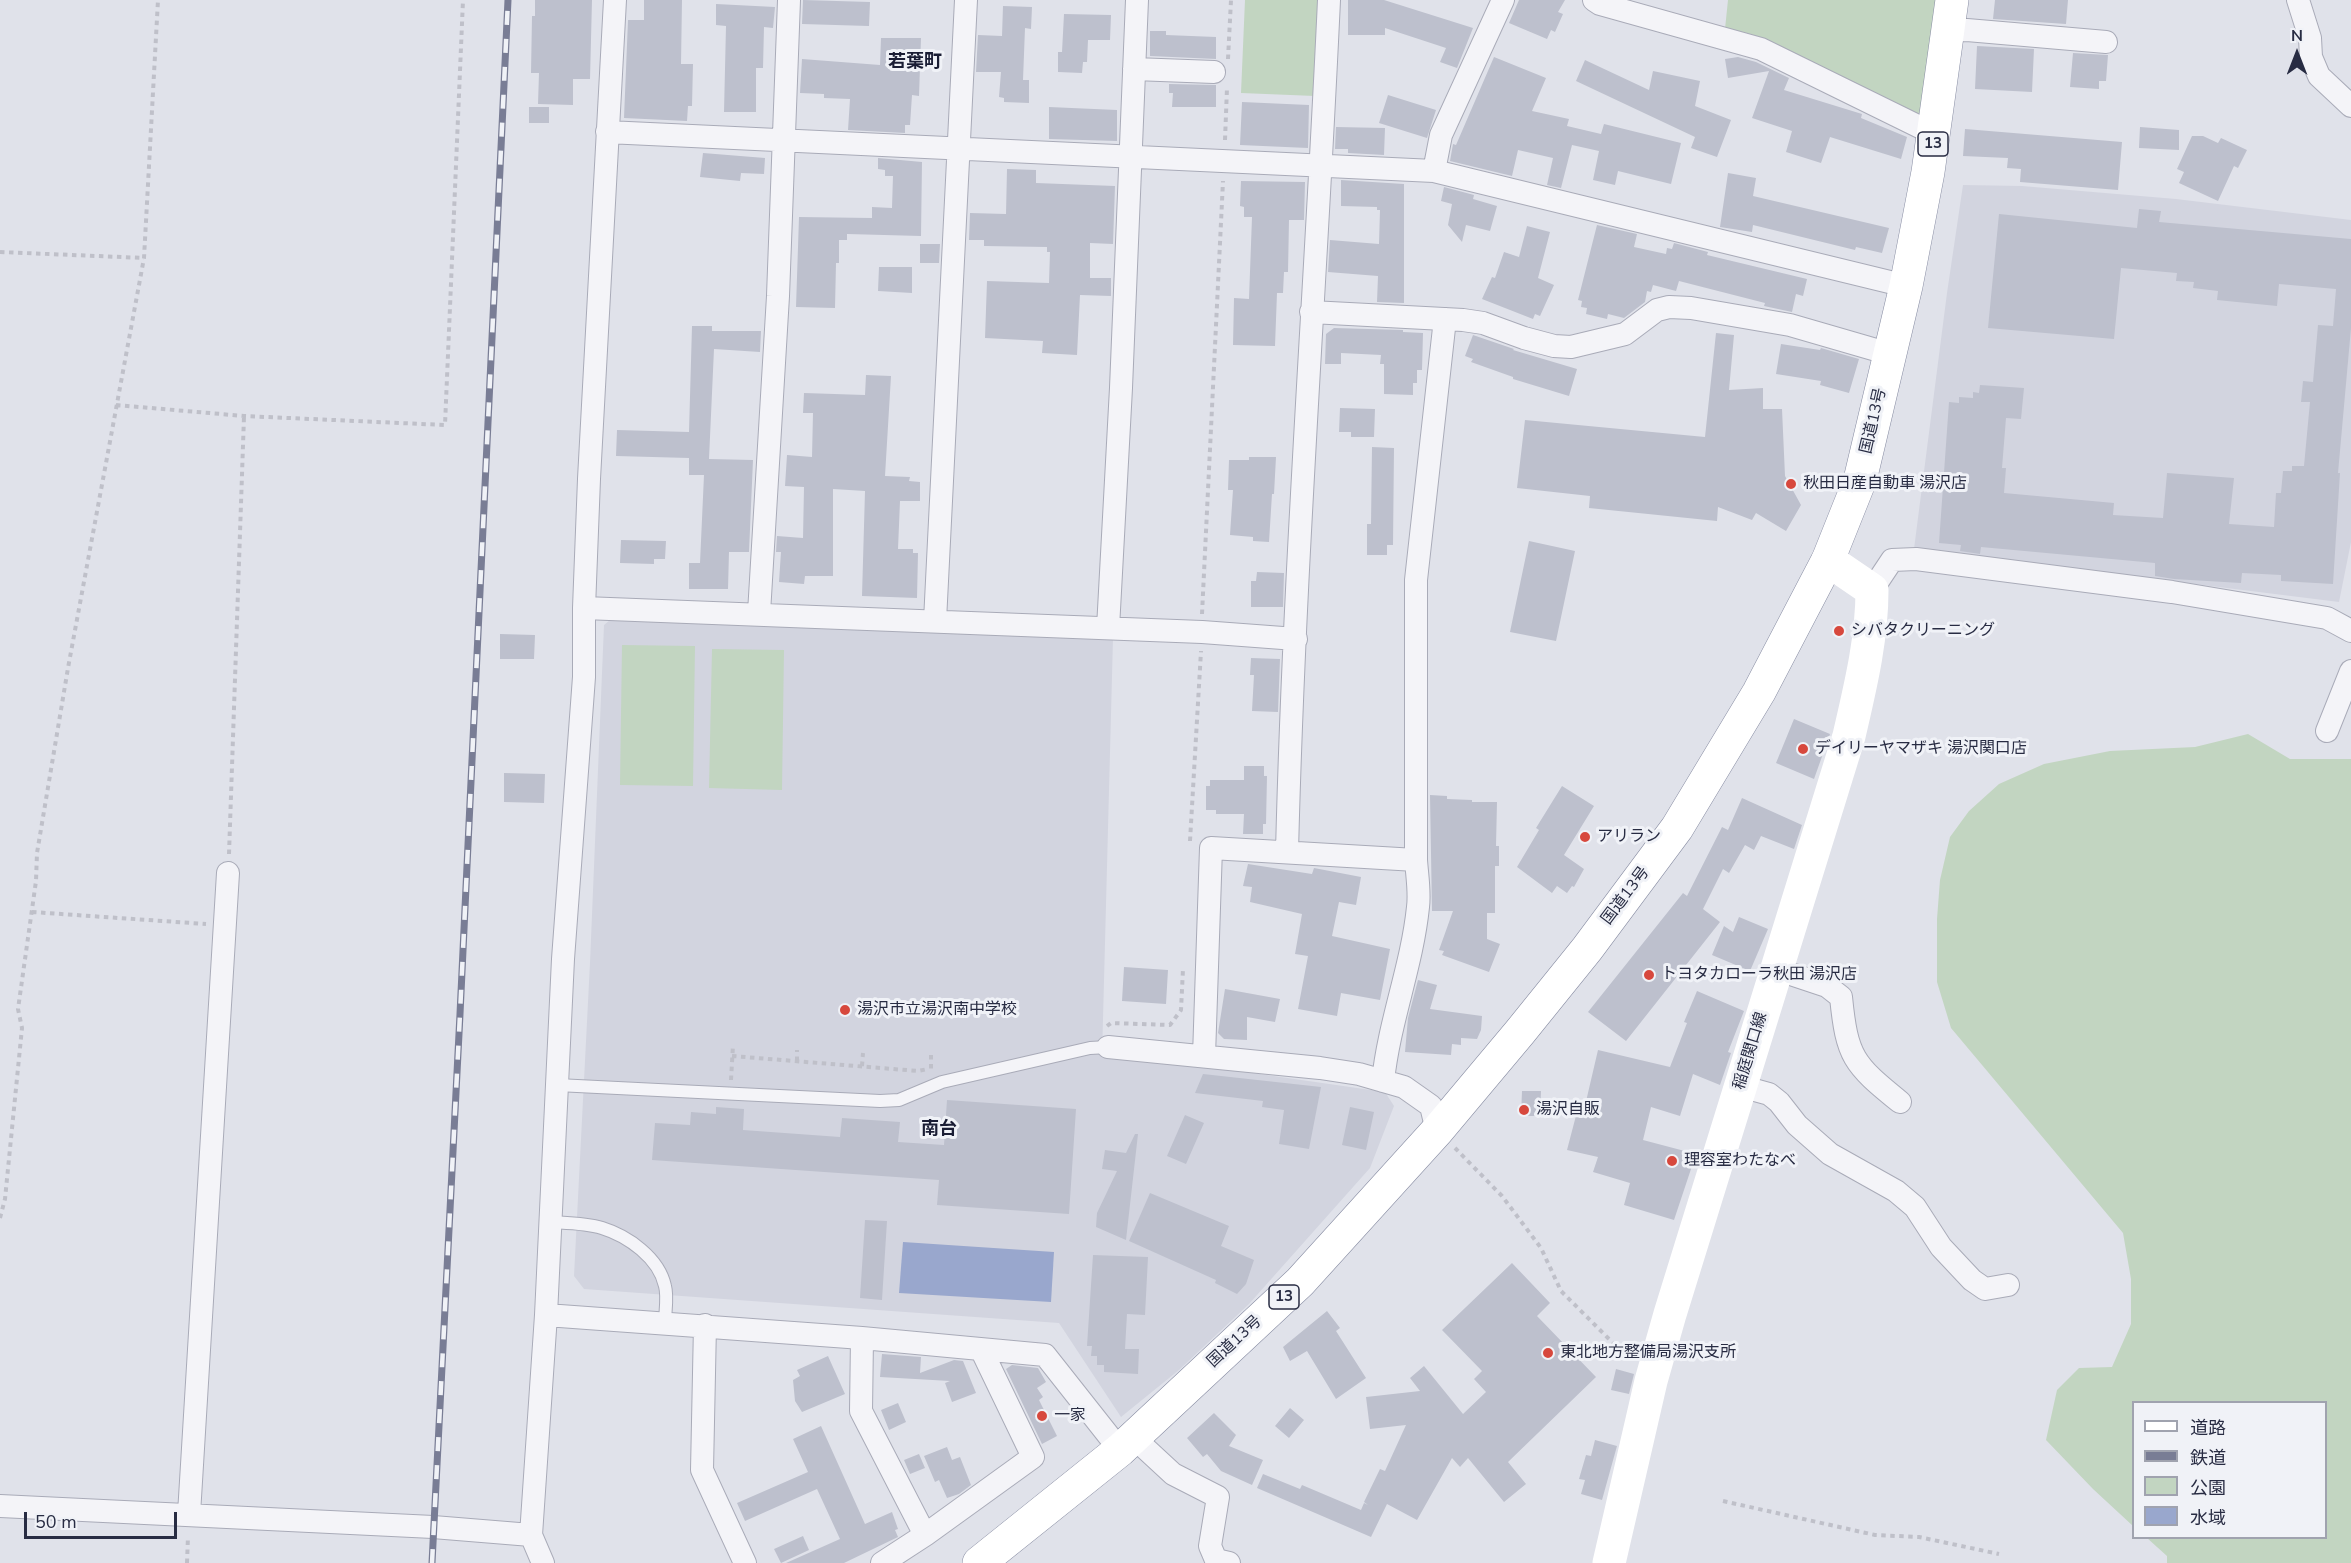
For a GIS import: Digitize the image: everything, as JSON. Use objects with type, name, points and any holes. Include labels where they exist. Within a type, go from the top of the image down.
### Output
[{"type":"main road","name":"国道13号","points":[[979,1563],[1126,1444],[1300,1282],[1437,1131],[1587,949],[1677,828],[1759,692],[1828,560],[1860,480],[1906,286],[1934,134],[1950,15]]},
{"type":"main road","points":[[1828,560],[1872,590]]},
{"type":"main road","name":"稲庭関口線","points":[[1609,1563],[1652,1381],[1740,1086],[1849,736],[1864,670],[1872,610],[1872,590]]},
{"type":"street","points":[[543,1563],[531,1535],[546,1315],[563,959],[584,677],[584,608],[615,0]]},
{"type":"street","points":[[759,613],[778,296],[789,0]]},
{"type":"street","points":[[935,621],[966,0]]},
{"type":"street","points":[[1108,628],[1121,388],[1137,0]]},
{"type":"street","points":[[1287,852],[1311,312],[1329,0]]},
{"type":"street","points":[[1434,171],[1441,135],[1503,0]]},
{"type":"street","points":[[1594,0],[1600,4],[1761,49],[1934,134]]},
{"type":"street","points":[[2298,0],[2310,38],[2311,57],[2319,76],[2351,106]]},
{"type":"street","points":[[1950,15],[1967,30],[2106,42]]},
{"type":"street","points":[[1134,69],[1214,72]]},
{"type":"street","points":[[607,132],[1434,171],[1906,286]]},
{"type":"street","points":[[1311,312],[1483,323],[1524,338],[1554,346],[1571,347],[1625,334],[1657,310],[1669,307],[1691,308],[1790,325],[1890,354]]},
{"type":"street","points":[[1383,1081],[1386,1052],[1419,905],[1416,860],[1416,580],[1444,319]]},
{"type":"street","points":[[1872,590],[1892,560],[1916,559],[2172,592],[2327,618],[2351,631]]},
{"type":"street","points":[[584,608],[1202,632],[1296,639]]},
{"type":"street","points":[[2327,731],[2351,671]]},
{"type":"street","points":[[1204,1056],[1211,848],[1416,860]]},
{"type":"street","points":[[189,1514],[228,873]]},
{"type":"street","points":[[1776,969],[1827,986],[1841,997],[1844,1033],[1859,1067],[1900,1102]]},
{"type":"street","points":[[1105,1038],[1204,1056],[1359,1074],[1404,1087],[1431,1106],[1437,1131]]},
{"type":"street","points":[[1740,1086],[1769,1095],[1779,1102],[1797,1125],[1830,1154],[1896,1191],[1915,1207],[1941,1247],[1972,1280],[1985,1288],[2008,1285]]},
{"type":"street","points":[[546,1315],[705,1325],[1045,1355],[1126,1444],[1173,1474],[1218,1497],[1210,1546],[1216,1560],[1229,1563]]},
{"type":"street","points":[[705,1325],[702,1470],[746,1563]]},
{"type":"street","points":[[862,1338],[861,1411],[925,1534]]},
{"type":"street","points":[[882,1563],[1033,1457],[981,1349]]},
{"type":"street","points":[[0,1506],[433,1527],[531,1535]]},
{"type":"lane","points":[[557,1085],[880,1101],[899,1100],[942,1082],[1090,1048],[1105,1038]]},
{"type":"lane","points":[[551,1222],[586,1224],[603,1228],[622,1236],[641,1250],[662,1275],[666,1287],[665,1323]]},
{"type":"path","points":[[0,1218],[5,1200],[21,1028],[18,1009],[32,912],[37,853],[68,668],[144,258],[158,0]]},
{"type":"path","points":[[116,405],[243,416],[445,425],[463,0]]},
{"type":"path","points":[[1190,845],[1224,161]]},
{"type":"path","points":[[0,252],[144,258]]},
{"type":"path","points":[[228,873],[243,416]]},
{"type":"path","points":[[32,912],[225,925]]},
{"type":"path","points":[[1105,1038],[1111,1023],[1170,1025],[1181,1010],[1184,963]]},
{"type":"path","points":[[797,1050],[797,1061]]},
{"type":"path","points":[[862,1066],[863,1053]]},
{"type":"path","points":[[931,1055],[931,1069]]},
{"type":"path","points":[[732,1056],[918,1071],[937,1068]]},
{"type":"path","points":[[1437,1131],[1503,1196],[1541,1248],[1561,1291],[1652,1381]]},
{"type":"path","points":[[1723,1501],[1875,1534],[1919,1537],[1999,1554]]},
{"type":"shaded area","points":[[1963,185],[2022,186],[2176,199],[2351,220],[2351,542],[2339,602],[1914,549]]},
{"type":"shaded area","name":"湯沢市立湯沢南中学校","points":[[616,615],[1113,638],[1102,1057],[1183,1063],[1385,1092],[1394,1106],[1370,1168],[1249,1304],[1179,1370],[1121,1417],[1059,1323],[584,1289],[574,1276],[604,625]]},
{"type":"green space","points":[[1245,0],[1319,0],[1315,96],[1241,93]]},
{"type":"green space","points":[[1728,0],[1945,0],[1931,123],[1725,29]]},
{"type":"green space","points":[[622,645],[695,646],[693,786],[620,785]]},
{"type":"green space","points":[[712,649],[784,650],[782,790],[709,788]]},
{"type":"green space","points":[[2248,734],[2290,759],[2351,759],[2351,1563],[2167,1563],[2167,1556],[2148,1539],[2327,1539],[2327,1401],[2132,1401],[2132,1525],[2046,1440],[2057,1390],[2079,1368],[2112,1367],[2131,1324],[2131,1279],[2123,1233],[1951,1028],[1937,982],[1937,919],[1940,880],[1950,837],[1969,811],[1999,784],[2044,764],[2110,751],[2195,747]]},
{"type":"water","points":[[903,1242],[1054,1252],[1051,1302],[899,1293]]},
{"type":"building","points":[[535,0],[592,0],[590,79],[573,79],[573,105],[538,104],[539,73],[531,73],[532,16],[535,16]]},
{"type":"building","points":[[644,0],[682,0],[681,64],[693,64],[692,106],[688,106],[687,121],[624,118],[628,20],[644,20]]},
{"type":"building","points":[[803,0],[870,2],[869,26],[802,24]]},
{"type":"building","points":[[1348,0],[1384,0],[1473,28],[1457,68],[1440,62],[1446,48],[1385,28],[1385,35],[1348,35]]},
{"type":"building","points":[[1519,0],[1565,0],[1558,12],[1563,14],[1555,32],[1551,30],[1547,39],[1509,23]]},
{"type":"building","points":[[1995,0],[2068,0],[2066,24],[1993,19]]},
{"type":"building","points":[[716,4],[775,7],[773,28],[764,27],[763,68],[756,68],[756,112],[724,112],[726,26],[716,25]]},
{"type":"building","points":[[1003,6],[1032,7],[1031,29],[1025,28],[1023,80],[1029,80],[1029,103],[1004,102],[1004,98],[999,97],[1001,72],[976,72],[978,35],[1002,36]]},
{"type":"building","points":[[1064,14],[1111,15],[1110,40],[1088,40],[1087,62],[1083,62],[1082,73],[1058,72],[1058,52],[1062,52]]},
{"type":"building","points":[[1150,31],[1166,31],[1166,35],[1216,37],[1216,59],[1150,56]]},
{"type":"building","points":[[881,38],[921,38],[919,96],[912,95],[910,125],[905,125],[905,133],[848,130],[850,99],[824,98],[824,94],[800,93],[802,59],[880,65]]},
{"type":"building","points":[[1977,46],[2034,49],[2032,92],[1975,89]]},
{"type":"building","points":[[2073,53],[2108,55],[2106,81],[2099,81],[2099,89],[2070,87]]},
{"type":"building","points":[[1494,57],[1546,78],[1532,111],[1569,119],[1567,126],[1601,134],[1604,124],[1681,143],[1671,184],[1618,171],[1615,185],[1593,180],[1599,151],[1572,145],[1561,188],[1547,185],[1553,158],[1518,150],[1512,176],[1450,161],[1453,144],[1456,145]]},
{"type":"building","points":[[1738,57],[1756,62],[1789,78],[1784,90],[1862,114],[1861,118],[1907,137],[1901,159],[1830,137],[1821,163],[1786,152],[1792,131],[1752,118],[1769,71],[1728,78],[1725,59]]},
{"type":"building","points":[[1585,60],[1649,90],[1653,71],[1700,81],[1695,106],[1731,120],[1717,157],[1691,148],[1695,137],[1576,81]]},
{"type":"building","points":[[1169,84],[1216,85],[1216,107],[1172,107],[1173,93],[1169,93]]},
{"type":"building","points":[[1388,95],[1436,110],[1427,138],[1379,123]]},
{"type":"building","points":[[1242,102],[1309,105],[1308,148],[1240,145]]},
{"type":"building","points":[[529,107],[549,107],[549,123],[529,123]]},
{"type":"building","points":[[1049,107],[1117,110],[1117,141],[1049,139]]},
{"type":"building","points":[[1336,127],[1385,128],[1384,155],[1348,153],[1348,149],[1335,149]]},
{"type":"building","points":[[2140,127],[2179,130],[2179,150],[2139,148]]},
{"type":"building","points":[[1965,129],[2122,142],[2118,190],[2020,182],[2021,169],[2007,168],[2008,158],[1963,156]]},
{"type":"building","points":[[2192,136],[2203,136],[2218,143],[2221,138],[2247,150],[2238,168],[2234,166],[2218,201],[2179,183],[2184,172],[2177,169]]},
{"type":"building","points":[[703,153],[765,158],[764,174],[741,173],[740,181],[700,177]]},
{"type":"building","points":[[878,158],[922,162],[921,236],[847,234],[847,240],[839,240],[835,308],[796,307],[799,217],[872,218],[872,207],[892,208],[893,176],[885,176],[885,170],[878,169]]},
{"type":"building","points":[[1007,169],[1036,170],[1036,183],[1115,186],[1113,244],[1090,243],[1090,278],[1111,278],[1111,296],[1080,295],[1077,355],[1042,353],[1043,341],[985,338],[987,281],[1049,283],[1050,252],[1047,252],[1047,247],[984,246],[984,240],[969,240],[970,213],[1006,214]]},
{"type":"building","points":[[1728,173],[1756,178],[1753,196],[1889,228],[1882,253],[1856,247],[1855,250],[1753,225],[1752,232],[1720,227]]},
{"type":"building","points":[[1341,180],[1404,184],[1404,303],[1377,302],[1378,276],[1328,272],[1330,240],[1379,244],[1380,210],[1377,210],[1377,207],[1341,206]]},
{"type":"building","points":[[1241,181],[1305,182],[1304,220],[1289,220],[1288,272],[1284,272],[1283,293],[1277,293],[1275,346],[1233,345],[1234,298],[1249,299],[1252,217],[1244,217],[1244,207],[1240,206]]},
{"type":"building","points":[[1444,187],[1474,195],[1473,199],[1497,206],[1490,231],[1466,225],[1462,242],[1448,225],[1452,204],[1441,201]]},
{"type":"building","points":[[2139,209],[2161,211],[2159,222],[2351,239],[2351,328],[2338,473],[2340,473],[2333,584],[2281,581],[2281,575],[2242,573],[2241,583],[2174,579],[2155,576],[2155,563],[1981,547],[1980,554],[1960,551],[1961,545],[1939,543],[1949,402],[1959,403],[1959,397],[1973,398],[1973,392],[1979,393],[1980,385],[2024,388],[2021,419],[2006,418],[2002,468],[2006,468],[2004,493],[2114,503],[2113,515],[2163,518],[2167,473],[2234,478],[2229,524],[2274,527],[2276,493],[2281,493],[2283,471],[2292,471],[2292,466],[2304,466],[2310,402],[2301,402],[2303,381],[2313,382],[2318,325],[2333,326],[2336,289],[2279,284],[2277,306],[2217,300],[2218,291],[2193,288],[2194,282],[2176,281],[2177,273],[2121,268],[2114,339],[1988,328],[1999,214],[2137,228]]},
{"type":"building","points":[[1597,225],[1637,234],[1634,247],[1666,254],[1667,248],[1672,249],[1674,243],[1708,252],[1707,255],[1807,279],[1803,296],[1796,294],[1792,312],[1679,281],[1676,291],[1653,285],[1651,292],[1647,291],[1645,302],[1624,318],[1608,314],[1607,319],[1586,314],[1587,308],[1581,307],[1582,301],[1578,300]]},
{"type":"building","points":[[1527,226],[1550,232],[1538,278],[1554,285],[1540,316],[1535,314],[1533,319],[1482,299],[1492,277],[1495,278],[1504,252],[1519,257]]},
{"type":"building","points":[[920,244],[940,244],[939,263],[920,263]]},
{"type":"building","points":[[879,267],[912,267],[912,293],[878,291]]},
{"type":"building","points":[[692,326],[712,326],[712,331],[761,331],[760,352],[714,349],[709,459],[753,460],[749,552],[729,552],[728,589],[689,589],[689,563],[700,563],[704,475],[689,475],[689,458],[616,456],[617,430],[689,432]]},
{"type":"building","points":[[1334,328],[1403,330],[1403,332],[1423,333],[1422,370],[1417,370],[1417,383],[1413,383],[1413,395],[1384,394],[1384,364],[1380,364],[1381,355],[1341,353],[1341,364],[1325,364],[1326,334]]},
{"type":"building","points":[[1716,333],[1734,335],[1729,390],[1763,388],[1763,409],[1782,409],[1785,476],[1801,505],[1786,531],[1756,513],[1752,520],[1718,507],[1717,521],[1589,508],[1590,496],[1517,488],[1525,420],[1705,437]]},
{"type":"building","points":[[1473,335],[1513,350],[1577,369],[1569,396],[1513,379],[1513,377],[1471,362],[1473,359],[1465,356]]},
{"type":"building","points":[[1781,344],[1820,350],[1821,348],[1859,359],[1849,393],[1820,385],[1821,381],[1776,374]]},
{"type":"building","points":[[866,375],[891,376],[885,476],[910,477],[909,481],[920,482],[920,501],[900,501],[898,549],[913,549],[913,553],[918,553],[917,598],[862,596],[865,491],[833,489],[833,576],[805,576],[804,584],[779,582],[781,552],[776,552],[777,536],[803,538],[804,487],[785,486],[787,455],[812,457],[813,413],[803,413],[804,393],[865,395]]},
{"type":"building","points":[[1340,408],[1375,409],[1374,437],[1351,437],[1351,432],[1339,432]]},
{"type":"building","points":[[1372,447],[1394,448],[1393,545],[1387,545],[1387,555],[1367,555],[1367,524],[1371,524]]},
{"type":"building","points":[[1249,457],[1276,457],[1269,542],[1253,541],[1253,537],[1230,535],[1233,490],[1228,490],[1229,460],[1249,460]]},
{"type":"building","points":[[621,540],[666,541],[665,559],[654,559],[654,564],[620,563]]},
{"type":"building","points":[[1529,541],[1575,551],[1556,641],[1510,632]]},
{"type":"building","points":[[1257,572],[1284,573],[1283,607],[1251,607],[1251,581],[1256,581]]},
{"type":"building","points":[[500,634],[535,635],[534,659],[500,659]]},
{"type":"building","points":[[1251,658],[1280,659],[1278,712],[1252,711],[1254,675],[1250,675]]},
{"type":"building","name":"デイリーヤマザキ 湯沢関口店","points":[[1794,719],[1830,734],[1814,779],[1776,763]]},
{"type":"building","points":[[1244,766],[1264,766],[1264,776],[1267,776],[1266,824],[1263,824],[1263,834],[1243,834],[1244,814],[1216,814],[1216,810],[1206,810],[1206,786],[1210,786],[1210,780],[1244,780]]},
{"type":"building","points":[[504,773],[545,774],[544,803],[504,802]]},
{"type":"building","points":[[1562,786],[1594,806],[1564,855],[1584,869],[1574,887],[1572,886],[1567,893],[1557,886],[1552,893],[1517,867],[1539,830],[1536,828]]},
{"type":"building","points":[[1430,795],[1447,796],[1447,799],[1472,800],[1472,802],[1497,802],[1496,846],[1499,846],[1499,866],[1495,866],[1495,913],[1487,913],[1487,939],[1500,944],[1489,972],[1442,955],[1444,951],[1439,950],[1453,911],[1432,911]]},
{"type":"building","points":[[1742,798],[1802,825],[1794,849],[1761,836],[1754,850],[1745,845],[1729,873],[1723,869],[1703,909],[1720,922],[1626,1041],[1588,1012],[1683,893],[1687,896],[1722,827],[1728,830]]},
{"type":"building","points":[[1248,864],[1312,874],[1314,868],[1361,877],[1356,905],[1339,902],[1332,936],[1390,949],[1380,1000],[1341,993],[1337,1016],[1298,1009],[1308,956],[1295,954],[1302,914],[1250,902],[1252,887],[1243,886]]},
{"type":"building","points":[[1739,917],[1768,929],[1750,971],[1712,955],[1724,926],[1733,932]]},
{"type":"building","points":[[1124,967],[1168,970],[1166,1004],[1122,1001]]},
{"type":"building","points":[[1418,980],[1437,985],[1430,1009],[1482,1016],[1481,1030],[1477,1039],[1461,1038],[1461,1045],[1452,1044],[1451,1055],[1405,1052],[1408,1018]]},
{"type":"building","points":[[1225,989],[1280,999],[1275,1022],[1247,1017],[1247,1040],[1224,1039],[1218,1033]]},
{"type":"building","points":[[1697,991],[1744,1011],[1728,1052],[1731,1053],[1720,1085],[1693,1074],[1680,1116],[1651,1107],[1643,1140],[1696,1154],[1674,1220],[1624,1205],[1630,1183],[1593,1172],[1598,1157],[1567,1150],[1578,1108],[1584,1110],[1598,1050],[1670,1067],[1687,1023],[1684,1022]]},
{"type":"building","points":[[1203,1074],[1321,1087],[1309,1149],[1279,1144],[1284,1110],[1262,1107],[1263,1101],[1195,1093]]},
{"type":"building","points":[[1522,1091],[1541,1091],[1540,1116],[1521,1116]]},
{"type":"building","points":[[947,1100],[1076,1109],[1069,1214],[937,1205],[939,1180],[652,1160],[655,1123],[690,1125],[691,1112],[716,1114],[716,1107],[744,1109],[743,1130],[840,1137],[842,1118],[900,1122],[898,1142],[944,1145]]},
{"type":"building","points":[[1350,1107],[1374,1112],[1366,1150],[1342,1145]]},
{"type":"building","points":[[1185,1115],[1204,1123],[1186,1164],[1167,1156]]},
{"type":"building","points":[[1135,1134],[1138,1134],[1126,1240],[1096,1227],[1097,1213],[1117,1171],[1102,1169],[1105,1150],[1126,1153]]},
{"type":"building","points":[[1150,1193],[1229,1226],[1221,1246],[1254,1260],[1246,1284],[1237,1294],[1215,1283],[1216,1280],[1129,1241]]},
{"type":"building","points":[[865,1220],[887,1221],[882,1300],[860,1298]]},
{"type":"building","points":[[1093,1255],[1148,1257],[1145,1315],[1127,1314],[1125,1349],[1139,1349],[1138,1374],[1104,1372],[1104,1365],[1097,1365],[1097,1356],[1091,1356],[1092,1346],[1087,1346]]},
{"type":"building","points":[[1512,1263],[1550,1303],[1537,1316],[1596,1377],[1508,1462],[1526,1484],[1504,1502],[1468,1458],[1460,1467],[1452,1458],[1417,1520],[1387,1504],[1371,1537],[1257,1488],[1263,1474],[1300,1489],[1302,1485],[1361,1510],[1364,1503],[1368,1505],[1364,1502],[1380,1469],[1385,1471],[1406,1425],[1370,1429],[1366,1397],[1420,1391],[1410,1378],[1424,1366],[1463,1414],[1486,1392],[1474,1379],[1482,1371],[1442,1330]]},
{"type":"building","points":[[1327,1311],[1340,1328],[1336,1331],[1366,1378],[1336,1399],[1307,1351],[1290,1361],[1283,1347]]},
{"type":"building","points":[[882,1354],[921,1357],[920,1373],[954,1360],[963,1361],[976,1393],[952,1402],[945,1383],[950,1381],[880,1377]]},
{"type":"building","points":[[828,1356],[845,1394],[802,1412],[795,1401],[793,1380],[800,1376],[797,1370]]},
{"type":"building","points":[[1012,1365],[1038,1368],[1046,1382],[1037,1388],[1043,1397],[1039,1400],[1057,1436],[1042,1444],[1006,1369]]},
{"type":"building","points":[[1616,1369],[1634,1374],[1629,1394],[1611,1390]]},
{"type":"building","points":[[898,1403],[906,1422],[889,1430],[881,1410]]},
{"type":"building","points":[[1290,1408],[1304,1420],[1289,1438],[1275,1426]]},
{"type":"building","points":[[1214,1413],[1236,1435],[1229,1446],[1263,1460],[1252,1485],[1221,1471],[1207,1454],[1203,1457],[1187,1438]]},
{"type":"building","points":[[821,1426],[865,1524],[892,1512],[898,1529],[895,1530],[898,1537],[844,1563],[786,1563],[840,1539],[817,1489],[745,1521],[737,1503],[808,1472],[793,1439]]},
{"type":"building","points":[[1595,1440],[1617,1446],[1602,1500],[1581,1494],[1585,1480],[1579,1479],[1586,1455],[1591,1456]]},
{"type":"building","points":[[947,1447],[952,1460],[960,1457],[971,1485],[959,1494],[947,1498],[939,1480],[935,1482],[924,1456]]},
{"type":"building","points":[[919,1454],[925,1468],[910,1474],[904,1460]]},
{"type":"building","points":[[803,1536],[809,1550],[781,1563],[774,1549]]},
{"type":"railway","points":[[432,1563],[508,0]]},
{"type":"place","name":"秋田日産自動車 湯沢店","points":[[1791,484]]},
{"type":"place","name":"シバタクリーニング","points":[[1839,631]]},
{"type":"place","name":"デイリーヤマザキ 湯沢関口店","points":[[1803,749]]},
{"type":"place","name":"アリラン","points":[[1585,837]]},
{"type":"place","name":"トヨタカローラ秋田 湯沢店","points":[[1649,975]]},
{"type":"place","name":"湯沢市立湯沢南中学校","points":[[845,1010]]},
{"type":"place","name":"湯沢自販","points":[[1524,1110]]},
{"type":"place","name":"理容室わたなべ","points":[[1672,1161]]},
{"type":"place","name":"東北地方整備局湯沢支所","points":[[1548,1353]]},
{"type":"place","name":"一家","points":[[1042,1416]]},
{"type":"district","name":"若葉町","points":[[915,63]]},
{"type":"district","name":"南台","points":[[939,1130]]}]
